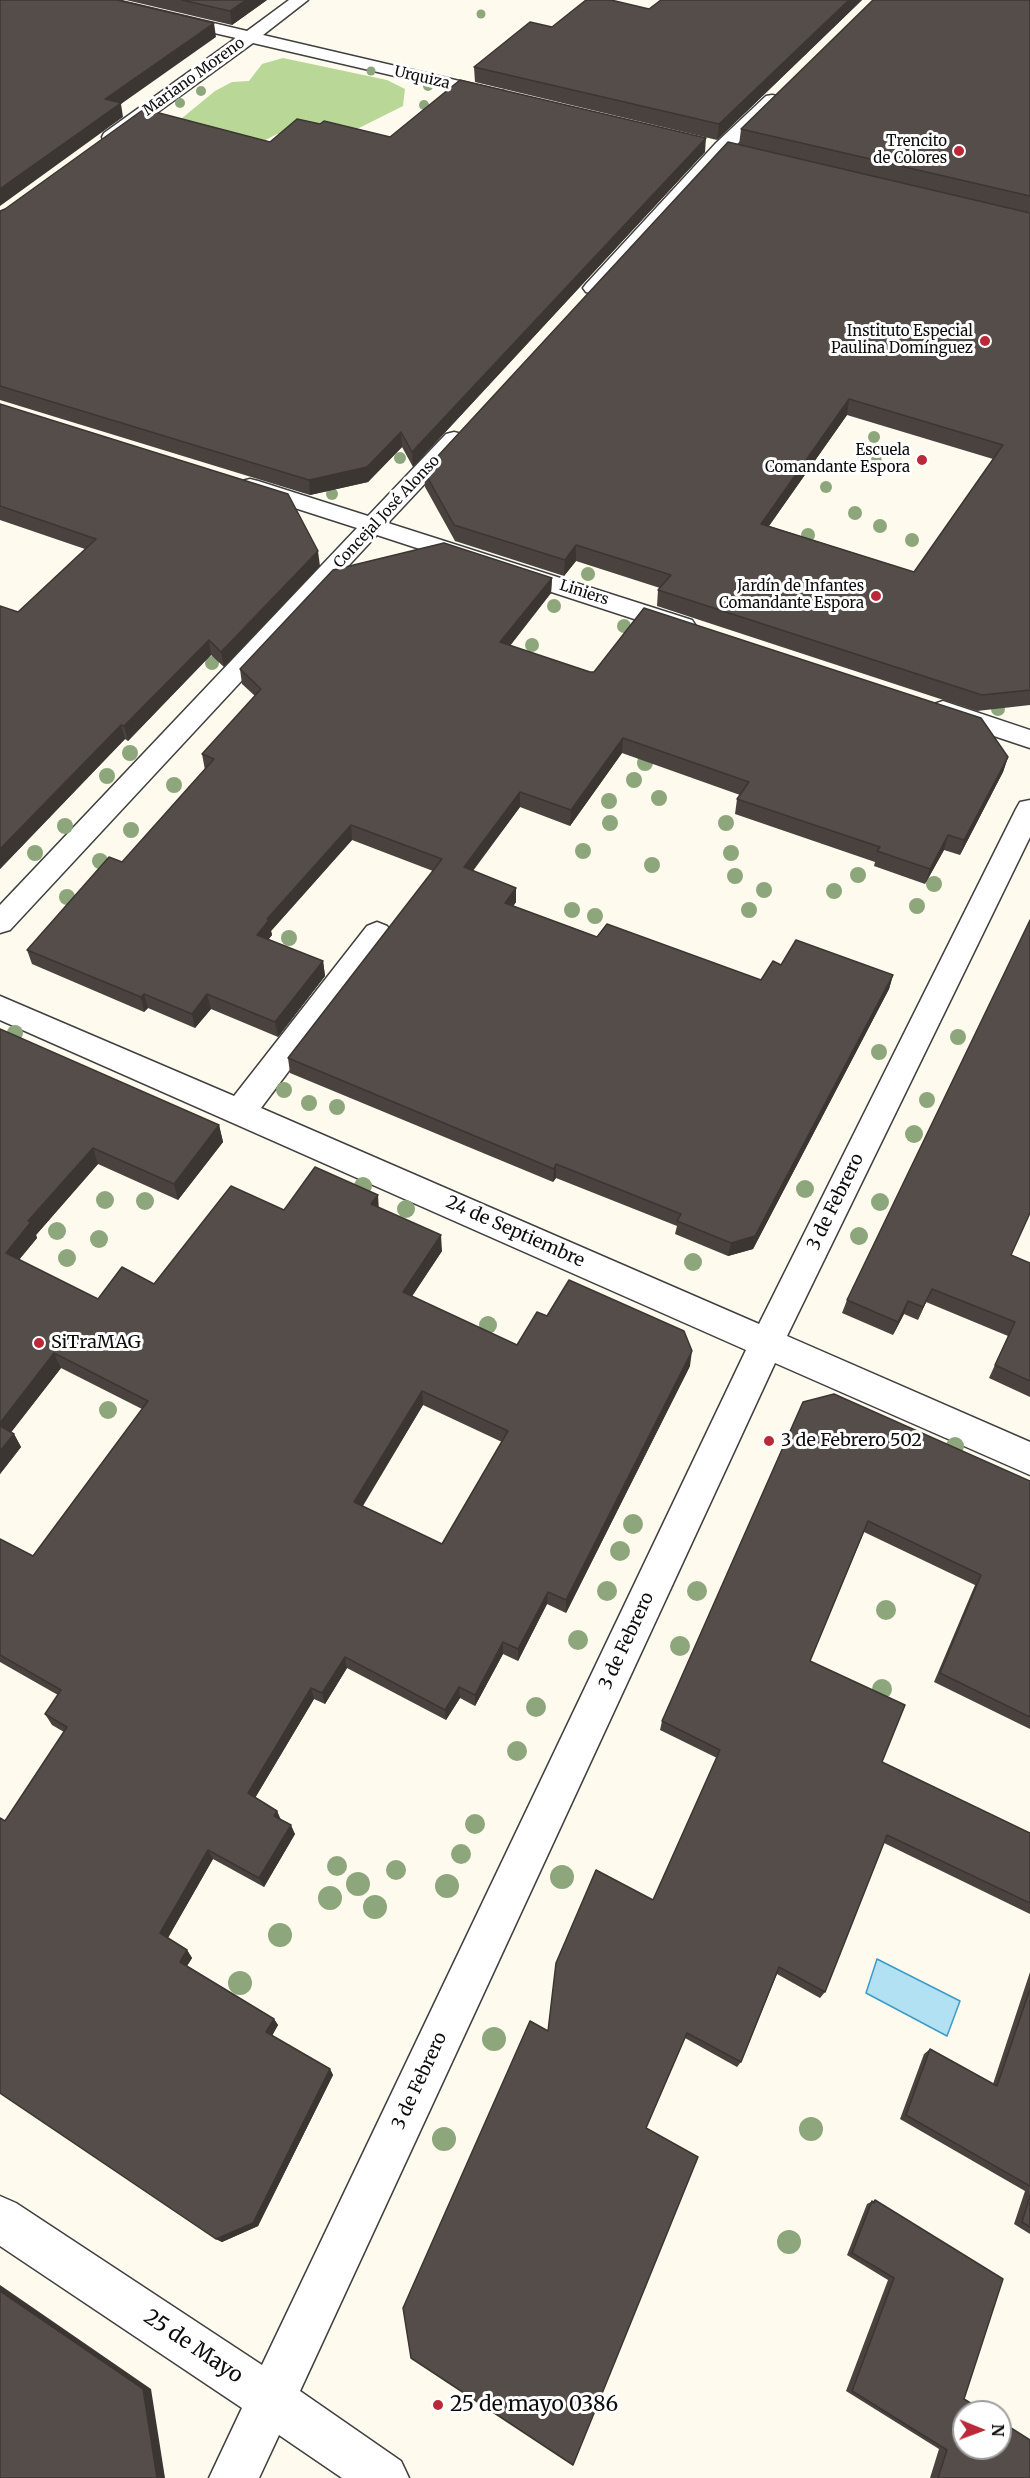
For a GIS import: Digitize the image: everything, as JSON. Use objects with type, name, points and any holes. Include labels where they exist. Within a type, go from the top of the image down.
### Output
[{"type":"street","name":"Urquiza","points":[[94,0],[514,99]]},
{"type":"street","name":"Mariano Moreno","points":[[95,148],[300,0]]},
{"type":"street","points":[[578,305],[723,147],[783,90]]},
{"type":"street","points":[[700,142],[746,153]]},
{"type":"street","name":"Concejal José Alonso","points":[[0,923],[464,429]]},
{"type":"street","name":"Liniers","points":[[227,479],[702,632]]},
{"type":"street","points":[[917,702],[1030,739]]},
{"type":"street","name":"3 de Febrero","points":[[234,2478],[767,1342],[1030,809]]},
{"type":"street","points":[[240,1112],[377,933]]},
{"type":"street","name":"24 de Septiembre","points":[[0,1007],[1030,1458]]},
{"type":"street","name":"25 de Mayo","points":[[0,2219],[384,2478]]},
{"type":"green space","points":[[283,58],[387,80],[405,89],[403,106],[345,135],[277,134],[237,155],[170,128],[215,91],[232,82],[249,81],[262,64]]},
{"type":"water","points":[[877,1959],[960,2001],[947,2036],[866,1993]]},
{"type":"building","points":[[0,0],[117,0],[214,23],[105,99],[121,103],[0,189]]},
{"type":"building","points":[[182,0],[246,0],[230,11]]},
{"type":"building","points":[[586,0],[611,0],[649,9],[661,0],[849,0],[719,124],[474,67],[530,22],[552,27]]},
{"type":"building","points":[[873,0],[1030,0],[1030,196],[741,129]]},
{"type":"building","points":[[460,80],[706,138],[412,452],[401,432],[367,467],[309,480],[0,386],[0,211],[144,109],[270,142],[297,119],[320,124],[324,121],[390,137]]},
{"type":"building","points":[[728,142],[1030,213],[1030,690],[982,695],[658,590],[671,575],[576,545],[565,560],[454,525],[424,471]],"holes":[[[849,399],[1003,445],[914,572],[761,524]]]},
{"type":"building","points":[[0,404],[288,494],[318,551],[221,652],[209,640],[124,726],[121,725],[0,849],[0,606],[18,612],[96,539],[0,506]]},
{"type":"building","points":[[444,543],[552,578],[500,642],[594,672],[644,608],[981,718],[1008,757],[964,840],[948,835],[930,869],[877,851],[880,847],[737,799],[749,782],[623,738],[571,810],[520,792],[464,867],[516,888],[505,903],[597,937],[607,924],[761,980],[773,961],[781,965],[796,940],[893,975],[755,1236],[731,1243],[677,1221],[681,1214],[556,1164],[554,1169],[288,1058],[442,859],[351,825],[267,919],[269,920],[257,935],[323,961],[275,1022],[207,994],[192,1014],[144,994],[141,997],[27,950],[109,857],[122,862],[214,759],[202,754],[261,689],[240,669],[333,570]]},
{"type":"building","points":[[1030,920],[1030,1213],[1011,1255],[1030,1263],[1030,1381],[995,1365],[1015,1322],[932,1289],[923,1307],[908,1301],[898,1322],[847,1300]]},
{"type":"building","points":[[0,1029],[219,1125],[174,1184],[93,1148],[28,1221],[31,1222],[6,1253],[98,1299],[122,1267],[154,1284],[231,1186],[284,1210],[315,1167],[378,1195],[371,1204],[441,1235],[403,1292],[517,1345],[537,1312],[547,1316],[569,1280],[684,1331],[692,1351],[566,1600],[548,1592],[518,1649],[503,1642],[475,1695],[459,1687],[445,1710],[345,1657],[322,1693],[311,1688],[248,1793],[277,1811],[274,1816],[291,1825],[259,1878],[208,1850],[160,1933],[187,1950],[180,1962],[274,2019],[266,2032],[330,2069],[253,2223],[216,2239],[0,2093],[0,1818],[5,1821],[67,1727],[45,1714],[61,1690],[0,1655],[0,1539],[33,1556],[148,1401],[54,1353],[0,1423]],"holes":[[[422,1391],[508,1431],[442,1544],[354,1502]]]},
{"type":"building","points":[[834,1394],[1030,1481],[1030,1717],[940,1673],[981,1575],[868,1521],[810,1661],[905,1705],[882,1762],[1030,1833],[1030,1903],[887,1835],[825,1992],[779,1967],[741,2062],[687,2033],[646,2128],[698,2157],[573,2465],[411,2358],[403,2308],[530,2021],[548,2031],[556,1963],[596,1870],[653,1900],[720,1750],[662,1721],[803,1402]]},
{"type":"building","points":[[0,1426],[14,1434],[0,1451]]},
{"type":"building","points":[[1030,1989],[1030,2186],[906,2115],[930,2049],[997,2086]]},
{"type":"building","points":[[1030,2196],[1030,2227],[1022,2222]]},
{"type":"building","points":[[875,2200],[1003,2279],[964,2399],[966,2400],[952,2400],[952,2460],[1012,2460],[1012,2429],[1030,2440],[1030,2478],[938,2478],[947,2450],[852,2391],[894,2278],[852,2253],[872,2201],[874,2203]]},
{"type":"building","points":[[0,2291],[143,2389],[157,2478],[0,2478]]},
{"type":"place","name":"Trencito de Colores","points":[[959,151]]},
{"type":"place","name":"Instituto Especial Paulina Domínguez","points":[[985,341]]},
{"type":"place","name":"Escuela Comandante Espora","points":[[922,460]]},
{"type":"place","name":"Jardín de Infantes Comandante Espora","points":[[876,596]]},
{"type":"place","name":"SiTraMAG","points":[[39,1343]]},
{"type":"place","name":"3 de Febrero 502","points":[[769,1441]]},
{"type":"place","name":"25 de mayo 0386","points":[[438,2405]]}]
